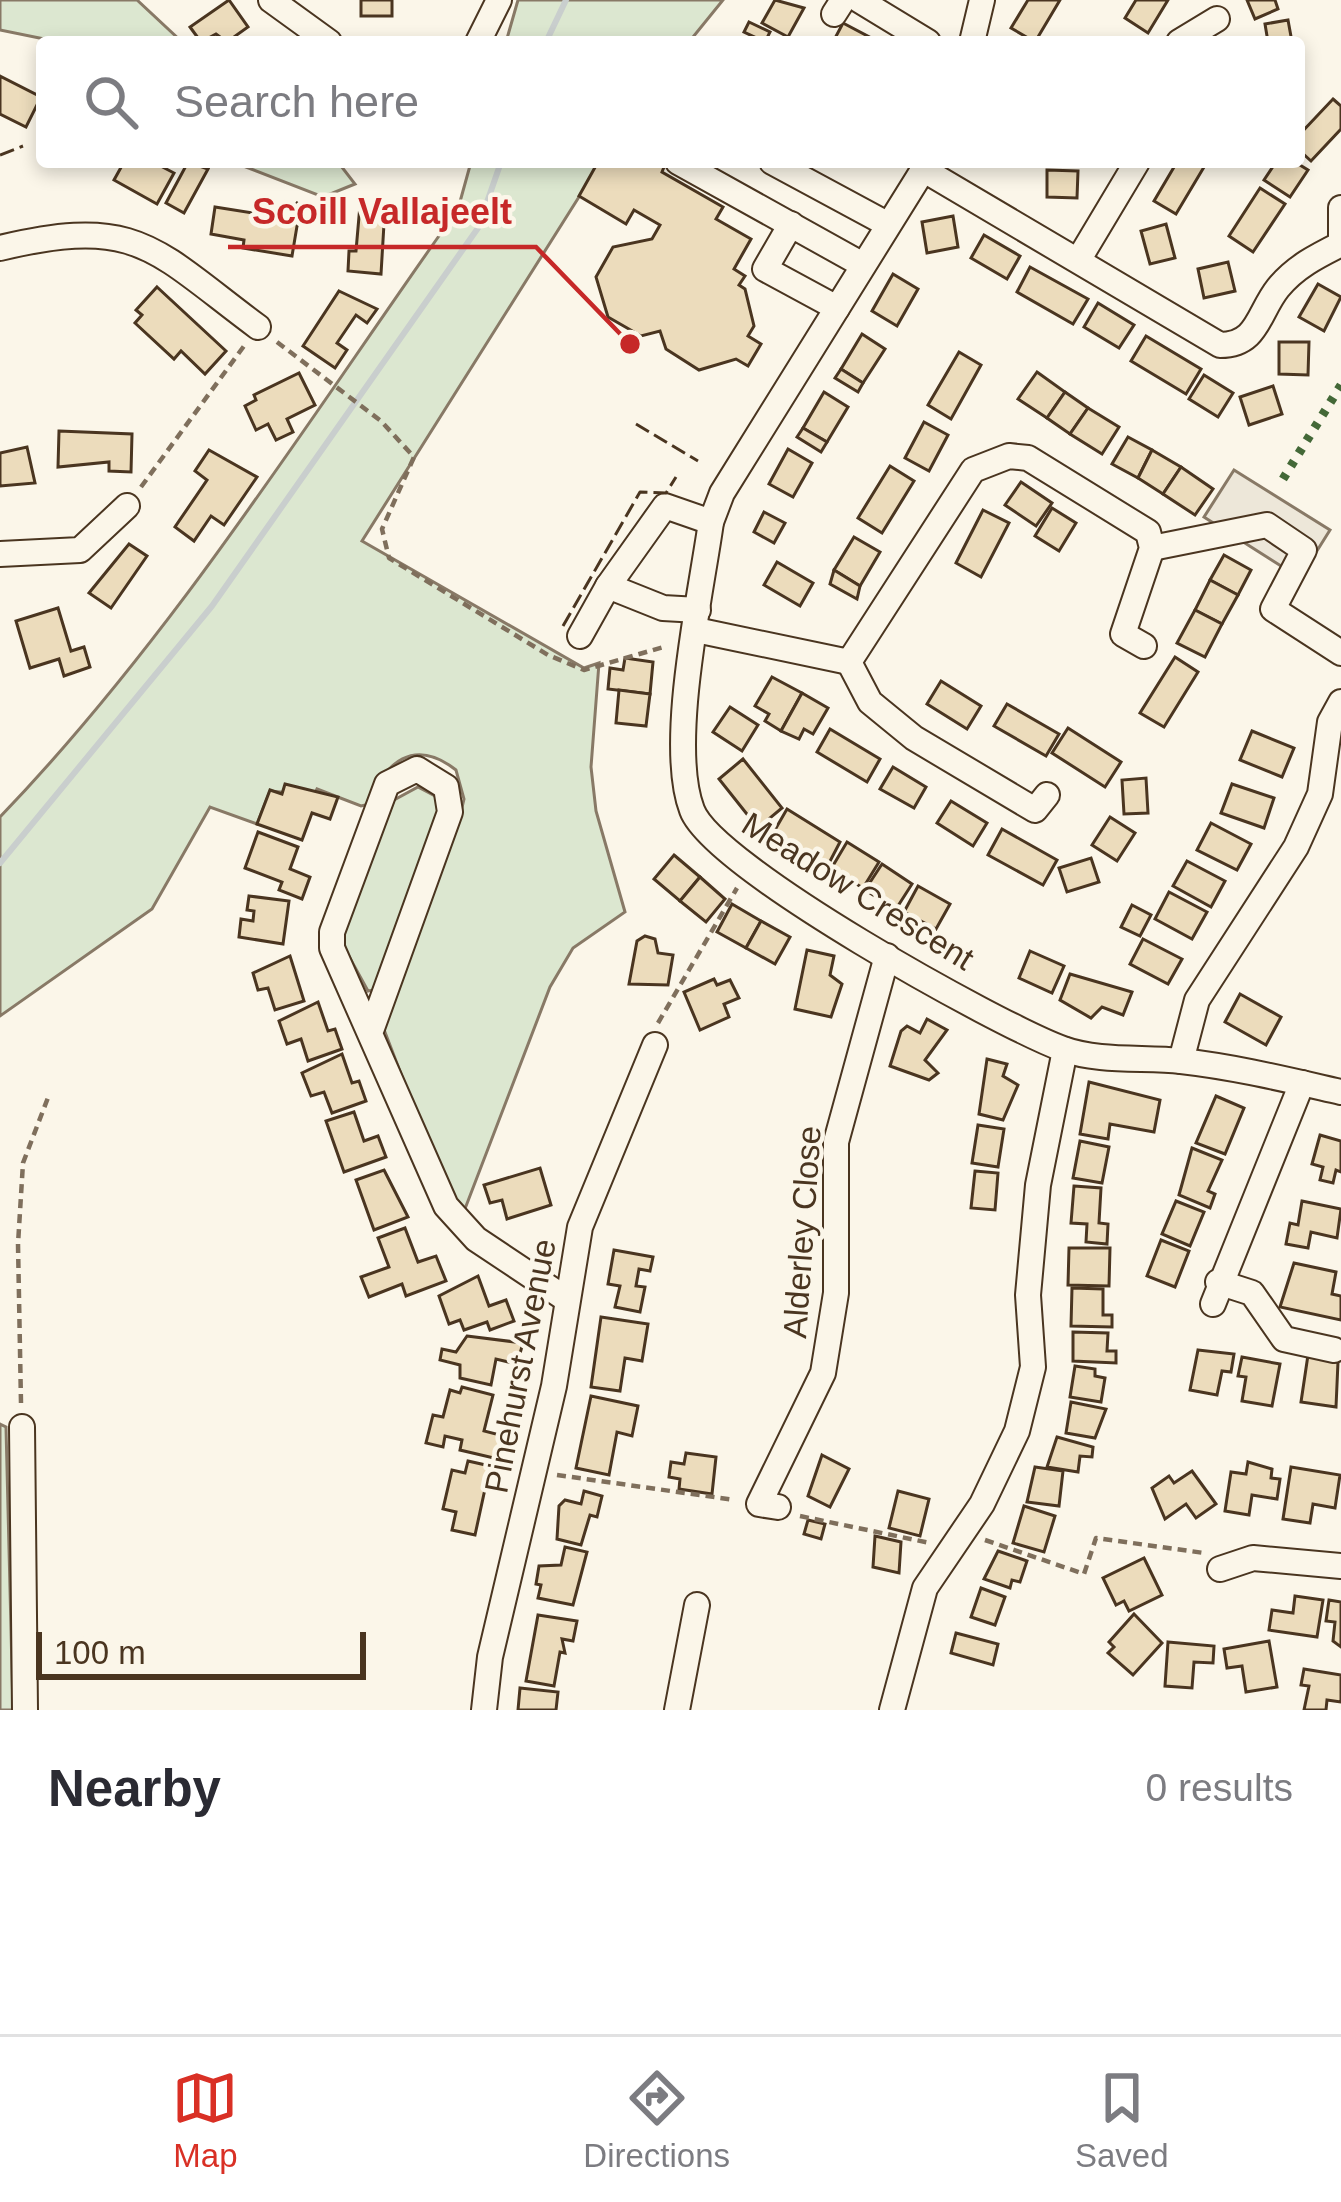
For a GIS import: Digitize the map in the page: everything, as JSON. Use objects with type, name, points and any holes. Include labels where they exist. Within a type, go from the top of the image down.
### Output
[{"type":"street","points":[[271,0],[320,36]]},
{"type":"street","points":[[481,36],[499,0]]},
{"type":"street","points":[[859,0],[918,36]]},
{"type":"street","points":[[973,36],[982,0]]},
{"type":"street","points":[[1185,36],[1217,20]]},
{"type":"street","points":[[689,168],[862,265]]},
{"type":"street","points":[[783,168],[887,224]]},
{"type":"street","name":"Meadow Crescent","points":[[925,168],[722,493],[711,522],[682,764],[701,828],[749,868],[887,956],[1065,1050],[1181,1061],[1341,1093]]},
{"type":"street","points":[[929,168],[1220,345],[1237,345],[1252,333],[1277,289],[1306,261],[1341,243],[1341,208]]},
{"type":"street","points":[[1078,259],[1133,168]]},
{"type":"street","points":[[791,224],[766,269],[836,308]]},
{"type":"street","points":[[0,248],[53,236],[107,234],[147,245],[258,327]]},
{"type":"street","points":[[849,662],[973,470],[991,460],[1028,458],[1136,520],[1148,532],[1152,548],[1125,635]]},
{"type":"street","points":[[0,554],[80,550],[127,506]]},
{"type":"street","points":[[580,636],[608,586],[665,506],[711,522]]},
{"type":"street","points":[[1152,548],[1267,524],[1304,550],[1273,609],[1341,653]]},
{"type":"street","points":[[608,586],[696,627],[849,662],[870,702],[914,738],[1035,810],[1047,795]]},
{"type":"street","points":[[1181,1061],[1197,1000],[1295,847],[1320,794],[1330,722],[1341,702]]},
{"type":"street","points":[[372,1028],[450,812],[450,796],[440,779],[417,769],[387,784],[332,932],[332,947],[372,1028],[446,1206],[476,1239],[566,1299]]},
{"type":"street","name":"Alderley Close","points":[[759,1504],[824,1373],[836,1293],[836,1142],[887,956]]},
{"type":"street","name":"Pinehurst Avenue","points":[[484,1710],[490,1658],[535,1472],[586,1208],[656,1045]]},
{"type":"street","points":[[892,1710],[925,1588],[1017,1431],[1033,1367],[1028,1295],[1038,1185],[1065,1050]]},
{"type":"street","points":[[1302,1083],[1216,1293],[1252,1293],[1284,1339],[1334,1350]]},
{"type":"street","points":[[22,1427],[25,1710]]},
{"type":"street","points":[[1220,1569],[1253,1558],[1341,1566]]},
{"type":"street","points":[[677,1710],[697,1605]]},
{"type":"path","points":[[127,506],[258,327],[365,409],[414,457],[382,530],[389,558],[548,655],[584,670],[696,627]]},
{"type":"path","points":[[656,1045],[658,1022],[749,868]]},
{"type":"path","points":[[22,1427],[18,1244],[23,1163],[49,1095]]},
{"type":"path","points":[[535,1472],[759,1504],[957,1540],[1084,1574],[1096,1538],[1203,1552],[1220,1569]]},
{"type":"green space","points":[[0,0],[137,0],[176,36],[36,37],[0,30]]},
{"type":"green space","points":[[518,0],[723,0],[694,36],[508,36]]},
{"type":"green space","points":[[248,168],[343,168],[355,184],[323,197]]},
{"type":"green space","points":[[469,168],[597,168],[362,541],[584,668],[599,663],[591,767],[596,811],[625,912],[573,948],[550,987],[463,1214],[434,1160],[383,1027],[464,799],[456,770],[441,760],[427,755],[402,759],[383,776],[370,804],[361,806],[317,789],[314,795],[270,791],[257,824],[210,807],[152,909],[0,1016],[0,817],[64,747],[183,599],[458,209]]},
{"type":"green space","points":[[418,787],[435,796],[440,809],[374,990],[368,991],[341,942],[343,933],[394,800]]},
{"type":"green space","points":[[0,1424],[6,1427],[13,1710],[0,1710]]},
{"type":"shaded area","points":[[1234,470],[1330,530],[1300,578],[1204,517]]},
{"type":"building","points":[[229,0],[248,27],[235,36],[197,36],[190,27]]},
{"type":"building","points":[[361,0],[392,0],[392,16],[361,16]]},
{"type":"building","points":[[775,0],[804,8],[789,36],[762,23]]},
{"type":"building","points":[[1028,0],[1060,0],[1039,36],[1025,36],[1011,28]]},
{"type":"building","points":[[1136,0],[1168,0],[1148,33],[1125,18]]},
{"type":"building","points":[[1247,0],[1275,0],[1278,9],[1255,19]]},
{"type":"building","points":[[1288,20],[1291,36],[1267,36],[1265,24]]},
{"type":"building","points":[[749,22],[770,32],[752,36],[744,32]]},
{"type":"building","points":[[843,23],[867,36],[836,36]]},
{"type":"building","points":[[0,76],[36,94],[36,107],[26,127],[0,114]]},
{"type":"building","points":[[1333,99],[1341,106],[1341,129],[1311,161],[1305,156],[1305,129]]},
{"type":"building","points":[[121,168],[164,168],[174,173],[157,204],[114,180]]},
{"type":"building","points":[[185,168],[208,169],[184,213],[166,203]]},
{"type":"building","points":[[595,168],[664,168],[662,172],[723,207],[716,219],[751,239],[734,269],[745,276],[739,285],[745,289],[754,326],[748,336],[761,344],[748,366],[736,359],[699,370],[666,349],[660,331],[641,336],[608,317],[596,277],[613,247],[652,239],[660,225],[634,210],[626,224],[579,196]]},
{"type":"building","points":[[1173,168],[1203,168],[1176,214],[1154,201]]},
{"type":"building","points":[[1272,168],[1308,170],[1290,197],[1264,180]]},
{"type":"building","points":[[1047,170],[1078,171],[1077,198],[1047,197]]},
{"type":"building","points":[[1260,188],[1285,204],[1253,252],[1229,236]]},
{"type":"building","points":[[297,203],[308,211],[297,226],[292,256],[243,248],[244,240],[211,234],[215,207],[285,218]]},
{"type":"building","points":[[360,205],[385,207],[381,274],[348,271],[349,251],[356,251]]},
{"type":"building","points":[[953,216],[958,247],[927,253],[922,222]]},
{"type":"building","points":[[1166,224],[1175,258],[1150,264],[1141,231]]},
{"type":"building","points":[[984,235],[1020,256],[1007,279],[971,258]]},
{"type":"building","points":[[1228,262],[1235,291],[1204,298],[1198,269]]},
{"type":"building","points":[[1030,267],[1088,299],[1073,324],[1017,292]]},
{"type":"building","points":[[893,274],[918,289],[897,326],[872,311]]},
{"type":"building","points":[[1318,284],[1341,297],[1324,331],[1299,317]]},
{"type":"building","points":[[157,287],[226,351],[205,374],[181,351],[174,359],[135,323],[142,315],[136,310]]},
{"type":"building","points":[[339,291],[377,309],[367,323],[356,315],[337,343],[347,350],[335,368],[303,346]]},
{"type":"building","points":[[1098,303],[1134,325],[1119,348],[1084,327]]},
{"type":"building","points":[[862,334],[885,349],[863,383],[841,369]]},
{"type":"building","points":[[1146,336],[1201,369],[1186,394],[1131,361]]},
{"type":"building","points":[[1279,342],[1309,342],[1308,375],[1279,374]]},
{"type":"building","points":[[959,352],[981,365],[951,419],[928,405]]},
{"type":"building","points":[[841,369],[863,383],[858,392],[835,378]]},
{"type":"building","points":[[1037,372],[1065,392],[1047,418],[1018,399]]},
{"type":"building","points":[[299,373],[315,405],[287,419],[293,432],[276,440],[268,424],[256,430],[245,406],[256,400],[254,395]]},
{"type":"building","points":[[1204,375],[1233,393],[1218,417],[1189,399]]},
{"type":"building","points":[[1273,386],[1282,414],[1249,425],[1240,397]]},
{"type":"building","points":[[824,392],[848,407],[827,442],[803,428]]},
{"type":"building","points":[[1065,392],[1088,408],[1070,434],[1047,418]]},
{"type":"building","points":[[1088,408],[1119,427],[1102,454],[1070,434]]},
{"type":"building","points":[[924,422],[948,435],[929,471],[905,458]]},
{"type":"building","points":[[803,428],[827,442],[821,452],[797,437]]},
{"type":"building","points":[[59,431],[132,434],[131,472],[109,471],[109,462],[58,467]]},
{"type":"building","points":[[1128,437],[1152,450],[1138,478],[1112,464]]},
{"type":"building","points":[[27,447],[35,483],[0,486],[0,453]]},
{"type":"building","points":[[788,449],[812,463],[793,497],[769,484]]},
{"type":"building","points":[[209,450],[257,477],[224,525],[211,516],[194,541],[175,527],[207,480],[195,471]]},
{"type":"building","points":[[1152,450],[1181,467],[1163,494],[1138,478]]},
{"type":"building","points":[[890,466],[914,481],[882,533],[858,518]]},
{"type":"building","points":[[1181,467],[1213,489],[1195,515],[1163,494]]},
{"type":"building","points":[[1021,482],[1052,503],[1036,526],[1005,505]]},
{"type":"building","points":[[1052,508],[1076,523],[1059,551],[1035,536]]},
{"type":"building","points":[[983,510],[1009,523],[981,577],[956,563]]},
{"type":"building","points":[[764,512],[785,523],[774,543],[754,532]]},
{"type":"building","points":[[854,537],[880,552],[860,586],[834,570]]},
{"type":"building","points":[[129,544],[147,556],[111,608],[89,593]]},
{"type":"building","points":[[1224,555],[1251,570],[1238,595],[1210,580]]},
{"type":"building","points":[[777,562],[813,583],[800,606],[764,585]]},
{"type":"building","points":[[834,570],[860,586],[857,599],[830,584]]},
{"type":"building","points":[[1210,580],[1238,595],[1222,624],[1195,610]]},
{"type":"building","points":[[58,608],[71,651],[84,647],[90,667],[64,676],[59,659],[30,668],[16,621]]},
{"type":"building","points":[[1195,610],[1222,624],[1205,657],[1177,643]]},
{"type":"building","points":[[1175,657],[1198,672],[1164,727],[1140,713]]},
{"type":"building","points":[[625,658],[653,662],[650,694],[608,689],[610,668],[623,670]]},
{"type":"building","points":[[772,677],[802,693],[781,731],[765,721],[769,714],[755,706]]},
{"type":"building","points":[[941,681],[981,706],[967,729],[927,704]]},
{"type":"building","points":[[619,690],[650,694],[646,726],[616,723]]},
{"type":"building","points":[[802,693],[828,708],[813,734],[804,729],[799,739],[781,731]]},
{"type":"building","points":[[1007,704],[1059,734],[1046,756],[994,726]]},
{"type":"building","points":[[730,707],[758,725],[742,751],[713,732]]},
{"type":"building","points":[[1068,728],[1121,762],[1105,787],[1052,753]]},
{"type":"building","points":[[830,729],[880,759],[867,782],[817,752]]},
{"type":"building","points":[[1252,731],[1294,748],[1282,777],[1240,760]]},
{"type":"building","points":[[743,759],[782,808],[758,828],[719,779]]},
{"type":"building","points":[[893,767],[926,787],[914,808],[880,789]]},
{"type":"building","points":[[1146,778],[1148,813],[1124,814],[1122,780]]},
{"type":"building","points":[[285,784],[338,797],[330,819],[312,813],[302,840],[257,824],[270,790],[282,794]]},
{"type":"building","points":[[1232,784],[1274,798],[1264,828],[1221,813]]},
{"type":"building","points":[[951,801],[987,823],[973,846],[937,823]]},
{"type":"building","points":[[787,809],[840,842],[827,867],[772,835]]},
{"type":"building","points":[[1110,817],[1135,833],[1117,861],[1092,845]]},
{"type":"building","points":[[1211,823],[1251,844],[1237,870],[1197,850]]},
{"type":"building","points":[[1002,829],[1057,860],[1043,885],[988,855]]},
{"type":"building","points":[[258,832],[298,847],[290,869],[310,877],[302,899],[279,890],[282,882],[245,868]]},
{"type":"building","points":[[847,842],[879,862],[863,888],[831,869]]},
{"type":"building","points":[[674,855],[700,877],[680,901],[654,879]]},
{"type":"building","points":[[1091,858],[1099,882],[1067,892],[1059,868]]},
{"type":"building","points":[[1187,861],[1225,881],[1211,907],[1173,886]]},
{"type":"building","points":[[882,864],[912,884],[896,909],[865,890]]},
{"type":"building","points":[[700,877],[725,899],[706,922],[680,901]]},
{"type":"building","points":[[918,886],[950,904],[936,929],[904,912]]},
{"type":"building","points":[[1169,892],[1207,912],[1192,939],[1155,919]]},
{"type":"building","points":[[249,896],[289,901],[283,944],[239,937],[241,919],[253,921],[254,911],[247,910]]},
{"type":"building","points":[[732,904],[761,921],[746,948],[717,932]]},
{"type":"building","points":[[1132,905],[1151,915],[1140,936],[1121,927]]},
{"type":"building","points":[[761,921],[790,937],[775,964],[746,948]]},
{"type":"building","points":[[645,936],[655,939],[658,953],[673,955],[668,985],[629,984],[637,941]]},
{"type":"building","points":[[1143,939],[1182,959],[1168,984],[1130,964]]},
{"type":"building","points":[[807,950],[834,956],[830,975],[842,984],[831,1017],[795,1009]]},
{"type":"building","points":[[1030,951],[1064,966],[1052,993],[1019,978]]},
{"type":"building","points":[[290,956],[304,1001],[275,1010],[268,988],[258,990],[253,973]]},
{"type":"building","points":[[1070,974],[1132,992],[1123,1015],[1102,1007],[1091,1018],[1060,1000]]},
{"type":"building","points":[[714,979],[717,985],[730,980],[739,998],[724,1004],[729,1017],[700,1030],[684,992]]},
{"type":"building","points":[[1240,994],[1281,1017],[1266,1045],[1225,1022]]},
{"type":"building","points":[[318,1002],[328,1031],[335,1029],[342,1049],[308,1061],[301,1039],[287,1044],[279,1021]]},
{"type":"building","points":[[927,1019],[947,1030],[925,1060],[938,1073],[929,1080],[890,1066],[901,1031],[907,1026],[920,1033]]},
{"type":"building","points":[[342,1054],[352,1083],[359,1081],[366,1101],[332,1113],[324,1092],[311,1096],[302,1073]]},
{"type":"building","points":[[987,1059],[1007,1064],[1003,1076],[1018,1085],[1003,1120],[979,1114]]},
{"type":"building","points":[[1089,1082],[1160,1100],[1154,1132],[1110,1124],[1108,1139],[1080,1134]]},
{"type":"building","points":[[1216,1096],[1244,1108],[1225,1154],[1196,1143]]},
{"type":"building","points":[[354,1112],[364,1141],[378,1136],[386,1157],[344,1172],[326,1121]]},
{"type":"building","points":[[978,1125],[1004,1129],[998,1167],[972,1163]]},
{"type":"building","points":[[1320,1135],[1341,1141],[1341,1172],[1336,1170],[1333,1183],[1320,1180],[1323,1167],[1312,1164]]},
{"type":"building","points":[[1080,1141],[1109,1147],[1102,1183],[1073,1178]]},
{"type":"building","points":[[1192,1148],[1222,1160],[1208,1191],[1215,1194],[1210,1208],[1179,1195]]},
{"type":"building","points":[[540,1168],[551,1205],[507,1219],[502,1200],[490,1203],[484,1185]]},
{"type":"building","points":[[384,1170],[408,1217],[374,1230],[356,1180]]},
{"type":"building","points":[[975,1171],[998,1173],[995,1210],[971,1208]]},
{"type":"building","points":[[1074,1186],[1101,1188],[1099,1223],[1108,1224],[1107,1244],[1086,1242],[1087,1224],[1071,1223]]},
{"type":"building","points":[[1176,1201],[1204,1212],[1190,1246],[1162,1234]]},
{"type":"building","points":[[1302,1201],[1341,1209],[1337,1238],[1311,1232],[1308,1248],[1286,1244],[1290,1223],[1298,1225]]},
{"type":"building","points":[[405,1228],[418,1262],[436,1256],[446,1281],[406,1296],[402,1284],[369,1297],[361,1277],[389,1267],[378,1238]]},
{"type":"building","points":[[1161,1240],[1189,1251],[1175,1287],[1147,1276]]},
{"type":"building","points":[[1069,1248],[1110,1248],[1109,1286],[1068,1285]]},
{"type":"building","points":[[614,1250],[653,1257],[650,1271],[639,1269],[636,1286],[645,1287],[640,1312],[615,1307],[620,1286],[608,1284]]},
{"type":"building","points":[[1294,1263],[1336,1272],[1332,1294],[1341,1296],[1341,1320],[1280,1307]]},
{"type":"building","points":[[478,1276],[489,1306],[506,1300],[514,1321],[490,1330],[487,1322],[464,1330],[460,1320],[449,1324],[439,1296]]},
{"type":"building","points":[[1072,1288],[1103,1289],[1103,1315],[1112,1315],[1112,1327],[1071,1326]]},
{"type":"building","points":[[601,1317],[648,1324],[642,1361],[625,1358],[620,1391],[591,1387]]},
{"type":"building","points":[[1073,1332],[1108,1333],[1107,1351],[1116,1351],[1116,1363],[1073,1361]]},
{"type":"building","points":[[467,1336],[523,1343],[517,1364],[496,1359],[491,1385],[460,1378],[460,1365],[440,1360],[442,1349],[456,1352]]},
{"type":"building","points":[[1339,1339],[1336,1407],[1301,1402],[1308,1355],[1336,1359]]},
{"type":"building","points":[[1198,1350],[1234,1354],[1231,1372],[1222,1371],[1217,1395],[1190,1390]]},
{"type":"building","points":[[1242,1357],[1280,1364],[1272,1406],[1242,1401],[1246,1377],[1238,1376]]},
{"type":"building","points":[[1075,1366],[1095,1369],[1095,1376],[1105,1378],[1101,1402],[1070,1397]]},
{"type":"building","points":[[462,1387],[493,1395],[484,1431],[504,1436],[498,1459],[460,1450],[462,1440],[445,1436],[443,1447],[426,1443],[433,1415],[443,1417],[450,1390],[460,1393]]},
{"type":"building","points":[[591,1396],[638,1406],[632,1436],[617,1432],[609,1475],[576,1468]]},
{"type":"building","points":[[1071,1402],[1106,1409],[1095,1438],[1066,1433]]},
{"type":"building","points":[[1057,1437],[1093,1447],[1092,1457],[1080,1456],[1078,1472],[1047,1467]]},
{"type":"building","points":[[686,1453],[716,1457],[712,1494],[679,1489],[680,1479],[669,1477],[671,1462],[684,1464]]},
{"type":"building","points":[[822,1455],[849,1469],[830,1507],[808,1496]]},
{"type":"building","points":[[468,1461],[490,1466],[475,1535],[452,1530],[456,1512],[443,1509],[452,1470],[465,1473]]},
{"type":"building","points":[[1248,1462],[1272,1469],[1271,1478],[1280,1479],[1277,1499],[1252,1495],[1249,1515],[1225,1511],[1231,1472],[1246,1474]]},
{"type":"building","points":[[1035,1467],[1063,1471],[1059,1506],[1027,1502]]},
{"type":"building","points":[[1291,1467],[1340,1475],[1335,1508],[1313,1504],[1310,1523],[1283,1519]]},
{"type":"building","points":[[1192,1471],[1216,1504],[1196,1518],[1186,1504],[1165,1519],[1152,1488],[1169,1476],[1174,1483]]},
{"type":"building","points":[[584,1491],[602,1496],[597,1517],[590,1515],[581,1545],[557,1539],[559,1506],[565,1500],[581,1504]]},
{"type":"building","points":[[898,1491],[929,1499],[920,1536],[889,1528]]},
{"type":"building","points":[[1024,1506],[1055,1516],[1044,1552],[1013,1543]]},
{"type":"building","points":[[808,1520],[825,1524],[821,1539],[804,1534]]},
{"type":"building","points":[[875,1536],[901,1542],[899,1573],[873,1567]]},
{"type":"building","points":[[565,1547],[587,1552],[573,1605],[538,1598],[541,1585],[536,1584],[539,1566],[561,1565]]},
{"type":"building","points":[[998,1551],[1027,1561],[1020,1582],[1012,1580],[1010,1588],[984,1579]]},
{"type":"building","points":[[1144,1558],[1162,1595],[1129,1611],[1124,1601],[1116,1605],[1103,1578]]},
{"type":"building","points":[[981,1588],[1005,1597],[995,1625],[971,1617]]},
{"type":"building","points":[[1295,1596],[1323,1600],[1317,1637],[1269,1630],[1272,1610],[1293,1613]]},
{"type":"building","points":[[1329,1600],[1341,1602],[1341,1647],[1333,1641],[1335,1622],[1326,1621]]},
{"type":"building","points":[[1134,1614],[1162,1643],[1133,1675],[1108,1653],[1114,1647],[1109,1642]]},
{"type":"building","points":[[538,1615],[577,1621],[573,1641],[562,1639],[565,1653],[560,1652],[554,1686],[526,1681]]},
{"type":"building","points":[[956,1633],[998,1644],[993,1665],[951,1653]]},
{"type":"building","points":[[1269,1641],[1277,1687],[1246,1692],[1242,1666],[1227,1668],[1224,1649]]},
{"type":"building","points":[[1168,1642],[1214,1646],[1213,1663],[1194,1662],[1192,1688],[1165,1686]]},
{"type":"building","points":[[1304,1669],[1341,1675],[1341,1702],[1327,1700],[1326,1710],[1304,1710],[1309,1686],[1301,1685]]},
{"type":"building","points":[[520,1688],[558,1692],[556,1710],[518,1710]]},
{"type":"waterway","points":[[549,36],[566,0]]},
{"type":"waterway","points":[[0,863],[212,606],[478,228],[499,168]]},
{"type":"hedge","points":[[1283,479],[1341,385]]},
{"type":"fence","points":[[0,155],[23,146]]},
{"type":"fence","points":[[636,424],[698,461]]},
{"type":"fence","points":[[563,626],[640,492],[666,493],[676,477]]},
{"type":"place","name":"Scoill Vallajeelt","points":[[630,344]]}]
